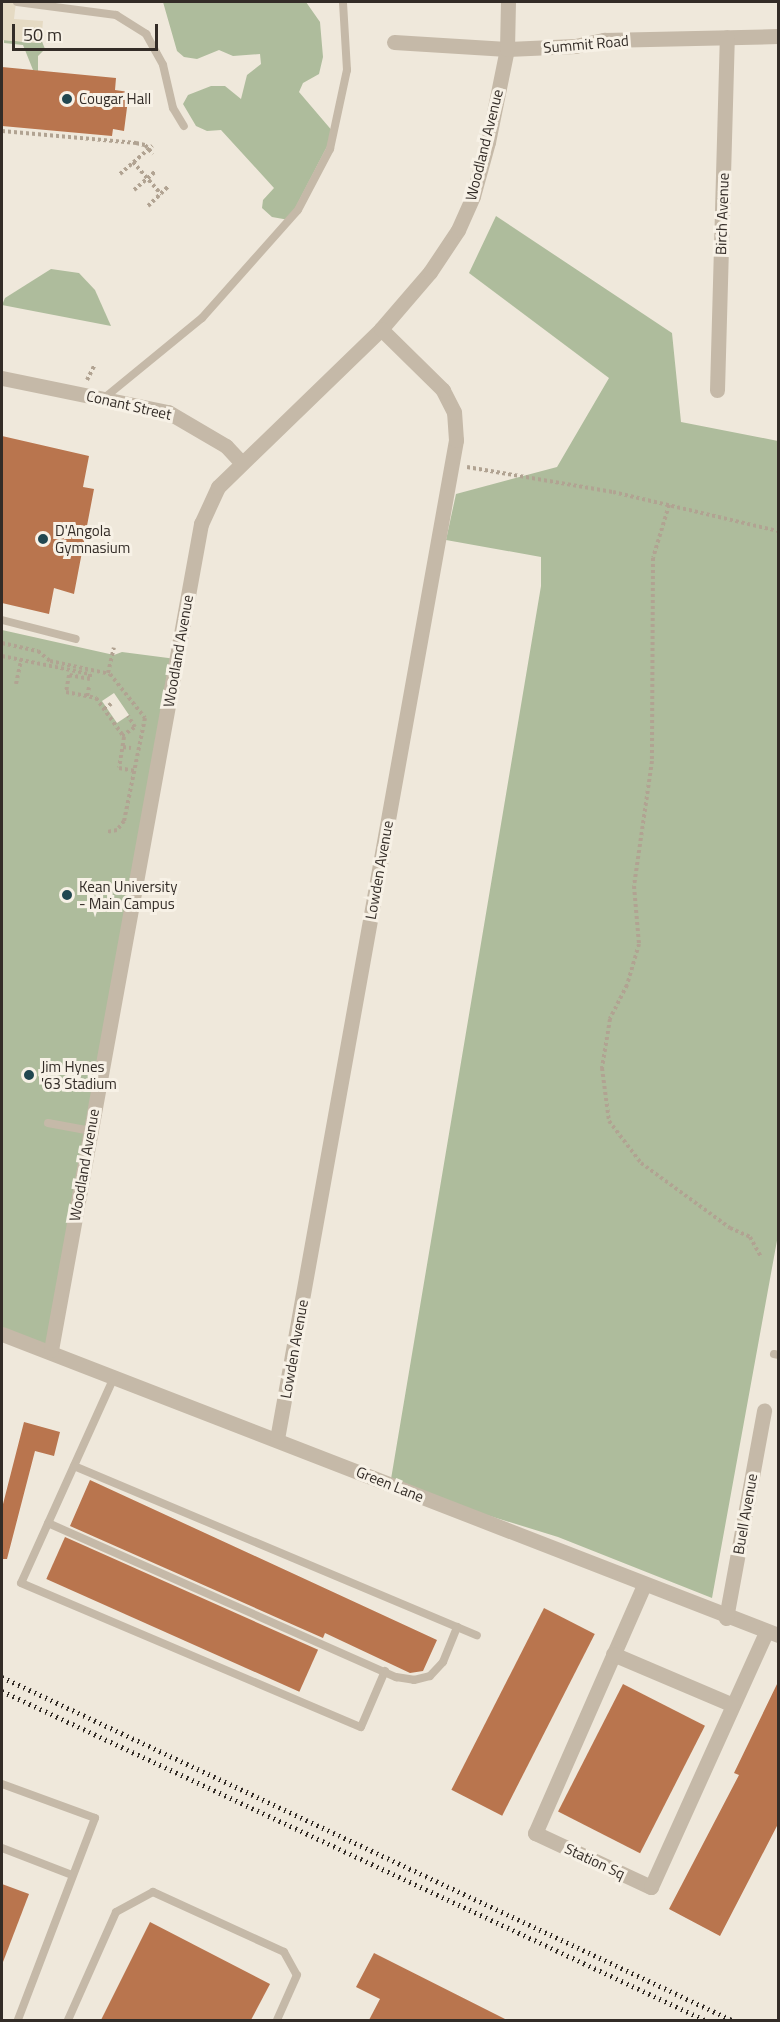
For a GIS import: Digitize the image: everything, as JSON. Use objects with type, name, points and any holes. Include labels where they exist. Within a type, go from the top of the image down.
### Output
[{"type":"street","name":"Woodland Avenue","points":[[51,1350],[201,524],[218,487],[381,329],[430,272],[458,230],[473,196],[488,142],[507,49],[508,2]]},
{"type":"street","name":"Summit Road","points":[[394,42],[507,49],[575,46],[604,40],[778,36]]},
{"type":"street","name":"Birch Avenue","points":[[717,390],[727,37]]},
{"type":"street","name":"Lowden Avenue","points":[[278,1439],[456,440],[454,412],[443,390],[381,329]]},
{"type":"street","name":"Conant Street","points":[[2,378],[168,412],[226,446],[242,463]]},
{"type":"street","name":"Green Lane","points":[[2,1336],[51,1350],[726,1618],[772,1634]]},
{"type":"street","name":"Buell Avenue","points":[[726,1618],[764,1410]]},
{"type":"street","name":"Station Sq","points":[[644,1585],[535,1833],[651,1887],[733,1706],[772,1634]]},
{"type":"street","points":[[613,1654],[733,1706]]},
{"type":"lane","points":[[17,2],[116,15],[146,34],[163,65],[173,108],[184,126]]},
{"type":"lane","points":[[103,399],[202,318],[297,210],[330,149],[334,133],[347,69],[343,2]]},
{"type":"lane","points":[[2,620],[76,639]]},
{"type":"lane","points":[[48,1123],[90,1131]]},
{"type":"lane","points":[[114,1375],[21,1583],[361,1727],[385,1671]]},
{"type":"lane","points":[[74,1466],[477,1635]]},
{"type":"lane","points":[[48,1523],[385,1671],[414,1680],[430,1676],[444,1662],[457,1627]]},
{"type":"lane","points":[[2,1784],[95,1818],[18,2020]]},
{"type":"lane","points":[[2,1848],[72,1875]]},
{"type":"lane","points":[[68,2020],[116,1912],[153,1892],[284,1952],[297,1975],[277,2020]]},
{"type":"path","points":[[2,131],[136,143],[151,148]]},
{"type":"path","points":[[151,148],[153,154]]},
{"type":"path","points":[[120,174],[151,148]]},
{"type":"path","points":[[133,162],[161,194]]},
{"type":"path","points":[[134,190],[155,172]]},
{"type":"path","points":[[148,206],[168,187]]},
{"type":"path","points":[[84,386],[94,366]]},
{"type":"path","points":[[452,464],[550,480],[778,531]]},
{"type":"path","points":[[669,505],[653,558],[652,761],[634,886],[639,944],[627,985],[610,1019],[602,1068],[609,1121],[641,1163],[730,1228],[750,1237],[761,1257]]},
{"type":"path","points":[[2,643],[38,651],[50,661],[108,673],[145,718],[124,821],[117,830],[107,832]]},
{"type":"path","points":[[108,673],[114,648]]},
{"type":"path","points":[[2,656],[90,675],[90,679],[69,675],[66,692],[96,698],[122,736],[123,747],[119,768],[135,771]]},
{"type":"path","points":[[16,684],[21,660]]},
{"type":"path","points":[[50,661],[52,667]]},
{"type":"path","points":[[87,696],[89,687]]},
{"type":"path","points":[[104,709],[111,704]]},
{"type":"path","points":[[122,736],[135,727],[128,716]]},
{"type":"path","points":[[123,747],[131,748]]},
{"type":"green space","points":[[163,2],[306,2],[320,22],[323,57],[319,74],[303,83],[299,92],[334,133],[289,220],[272,217],[262,208],[263,200],[274,188],[221,130],[207,131],[196,126],[183,104],[188,95],[211,86],[225,86],[241,99],[247,75],[261,64],[260,54],[233,56],[219,50],[197,59],[184,57],[177,51]]},
{"type":"green space","points":[[41,39],[45,49],[38,56],[38,71],[33,70],[23,45],[4,43],[4,40],[40,43]]},
{"type":"green space","points":[[496,216],[672,333],[681,422],[778,441],[778,1235],[712,1598],[558,1537],[390,1485],[541,586],[541,557],[446,540],[456,494],[557,467],[609,378],[469,273]]},
{"type":"green space","points":[[51,269],[79,273],[95,290],[111,326],[2,305],[5,298]]},
{"type":"green space","points":[[2,630],[114,655],[122,652],[176,659],[51,1350],[2,1334]],"holes":[[[114,693],[129,715],[117,723],[102,701]]]},
{"type":"shaded area","points":[[2,2],[16,2],[14,19],[43,21],[41,43],[2,40]]},
{"type":"building","name":"Cougar Hall","points":[[2,67],[116,78],[115,90],[129,92],[124,131],[113,129],[112,136],[2,126]]},
{"type":"building","name":"D'Angola Gymnasium","points":[[2,436],[89,456],[83,487],[94,489],[74,594],[54,588],[49,614],[2,603]]},
{"type":"building","points":[[24,1422],[60,1432],[54,1456],[35,1451],[7,1559],[2,1559],[2,1508]]},
{"type":"building","points":[[90,1480],[437,1640],[423,1671],[410,1673],[325,1633],[323,1638],[70,1526]]},
{"type":"building","points":[[65,1537],[318,1650],[299,1692],[46,1579]]},
{"type":"building","points":[[544,1608],[595,1634],[502,1816],[451,1790]]},
{"type":"building","points":[[778,1682],[778,1824],[720,1936],[669,1909],[739,1775],[734,1773]]},
{"type":"building","points":[[623,1684],[705,1726],[640,1853],[558,1811]]},
{"type":"building","points":[[2,1884],[29,1894],[3,1962],[2,1962]]},
{"type":"building","points":[[150,1922],[270,1984],[251,2020],[101,2020]]},
{"type":"building","points":[[374,1953],[507,2020],[369,2020],[380,1999],[356,1987]]},
{"type":"railway","points":[[2,1677],[732,2020]]},
{"type":"railway","points":[[2,1691],[705,2020]]},
{"type":"place","name":"Cougar Hall","points":[[67,99]]},
{"type":"place","name":"D'Angola Gymnasium","points":[[43,539]]},
{"type":"place","name":"Kean University - Main Campus","points":[[67,895]]},
{"type":"place","name":"Jim Hynes '63 Stadium","points":[[29,1075]]}]
